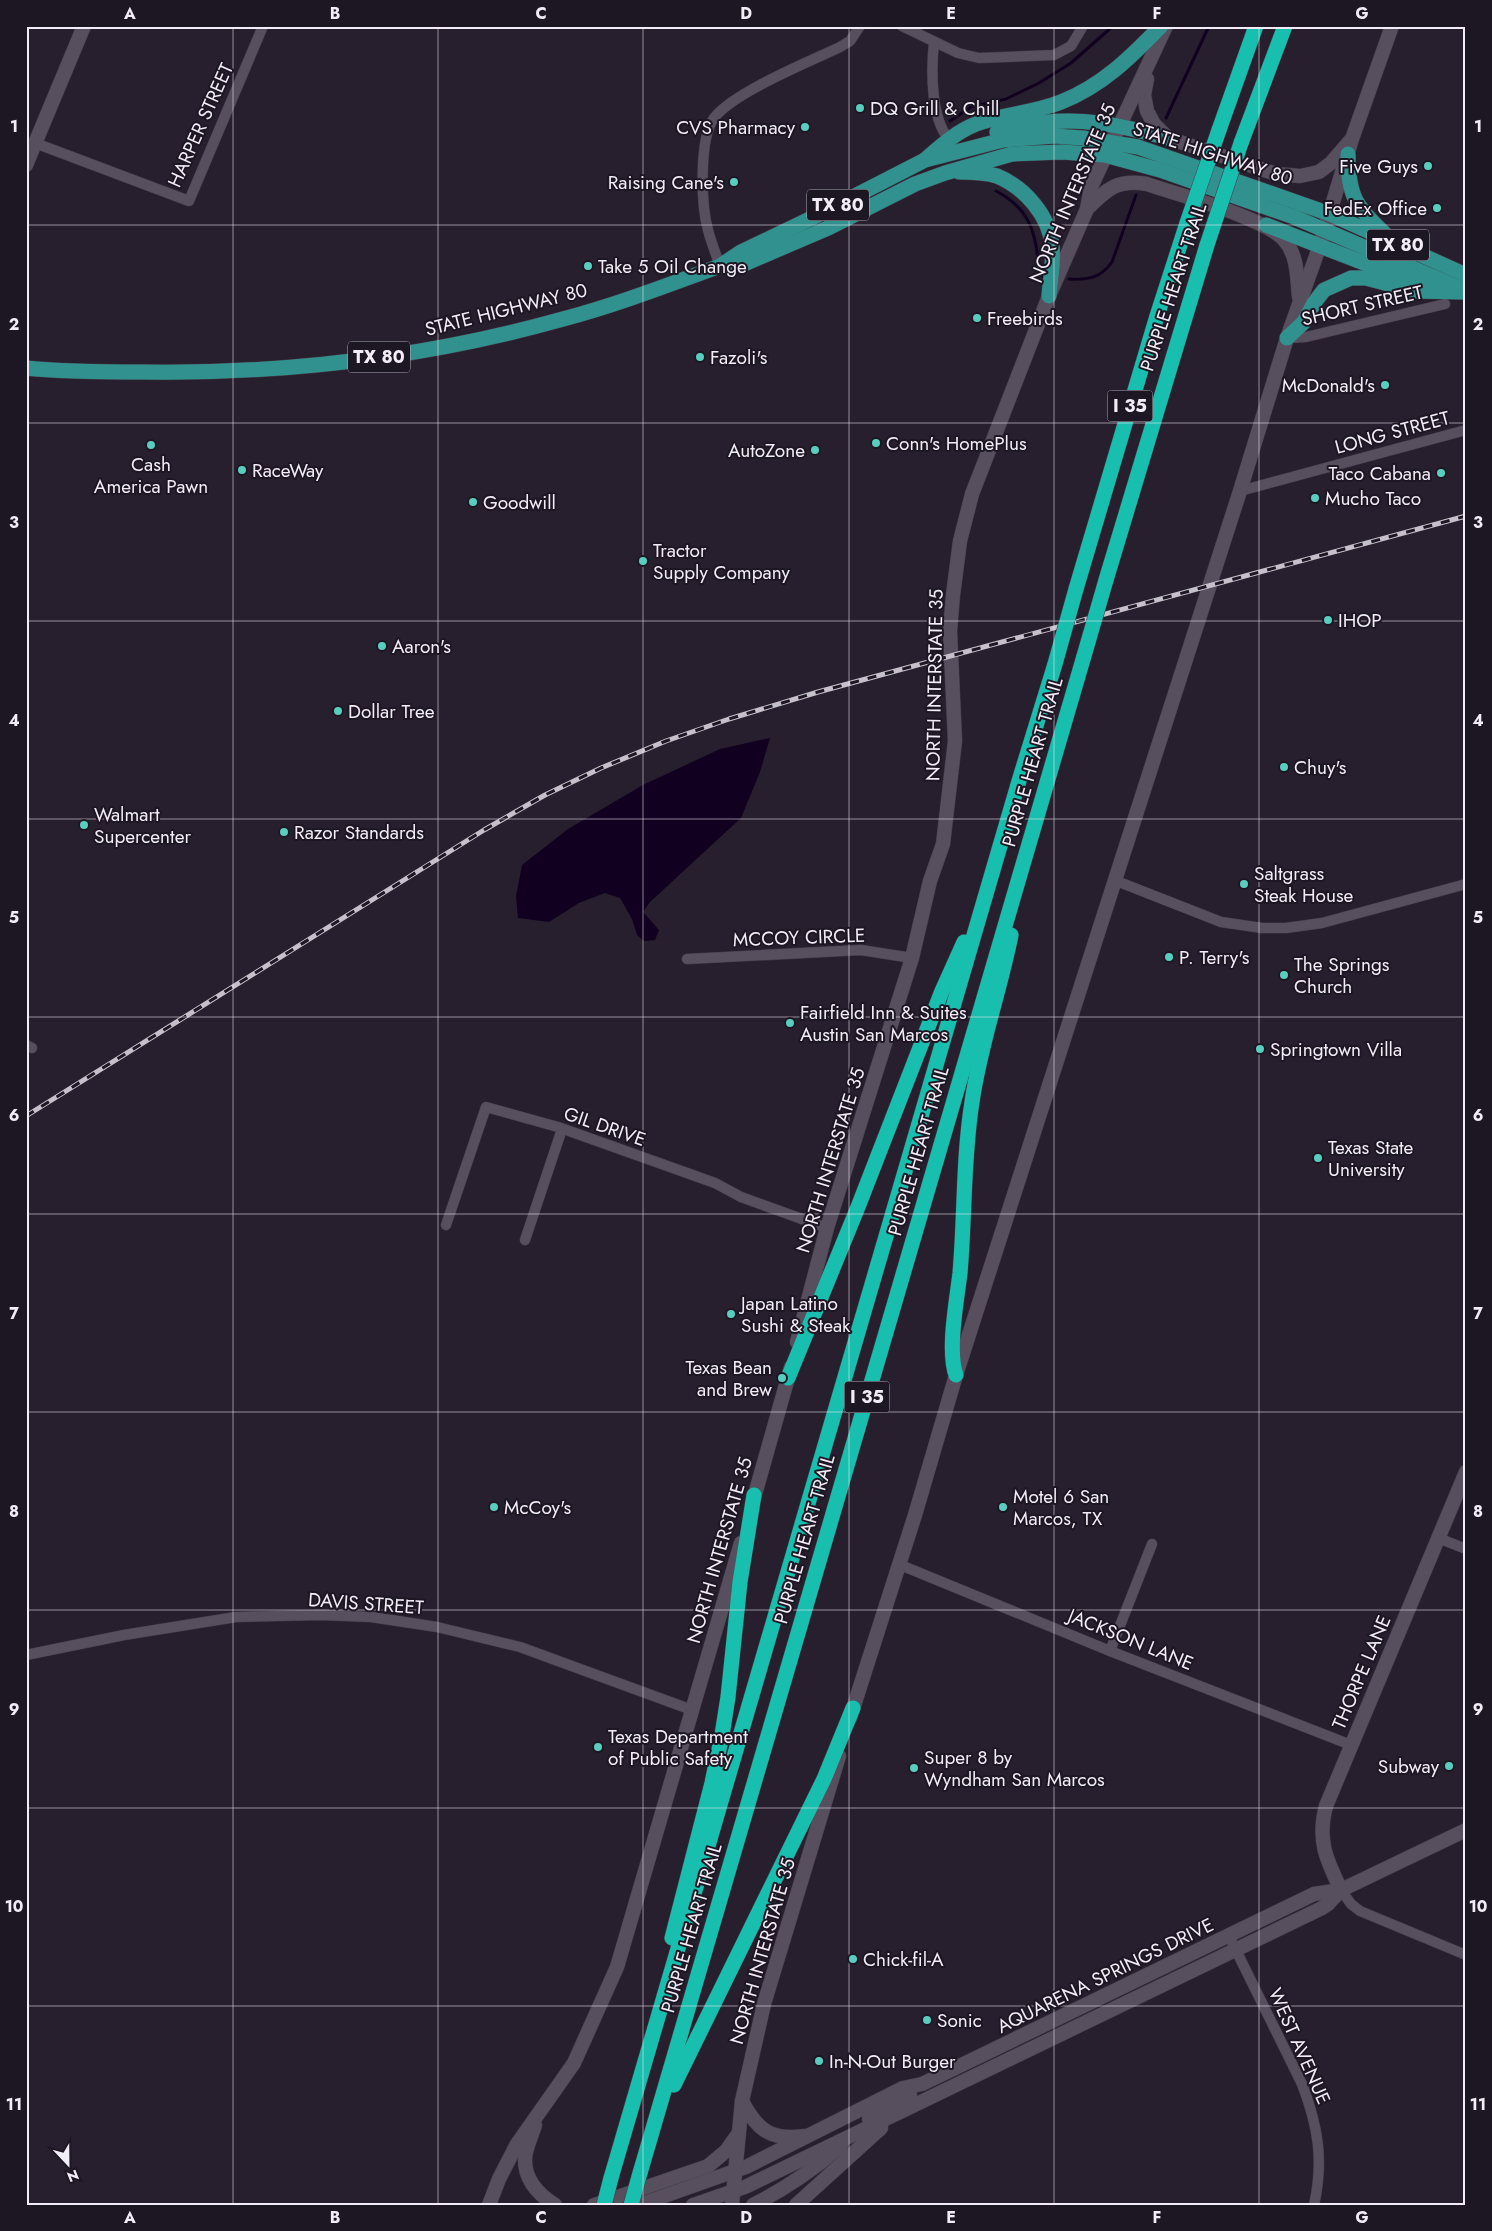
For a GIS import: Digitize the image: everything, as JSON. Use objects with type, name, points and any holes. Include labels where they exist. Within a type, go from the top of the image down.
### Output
[{"type":"highway","name":"PURPLE HEART TRAIL","points":[[604,2205],[987,891],[1154,326],[1187,223],[1256,26]]},
{"type":"highway","name":"PURPLE HEART TRAIL","points":[[630,2205],[1206,245],[1241,142],[1285,26]]},
{"type":"highway","points":[[1268,68],[1293,26]]},
{"type":"highway","points":[[956,1375],[953,1354],[971,1104],[986,1029],[1007,957],[1033,830]]},
{"type":"highway","points":[[788,1378],[858,1207],[942,991],[987,891]]},
{"type":"highway","points":[[621,2145],[712,1783],[722,1735],[740,1582],[754,1495]]},
{"type":"highway","points":[[650,2139],[686,2058],[824,1779],[853,1708]]},
{"type":"main road","points":[[26,166],[84,26]]},
{"type":"main road","points":[[925,160],[948,139],[976,124],[1045,108],[1091,88],[1124,63],[1161,26]]},
{"type":"main road","name":"NORTH INTERSTATE 35","points":[[489,2205],[498,2179],[517,2144],[574,2063],[617,1966],[788,1378],[827,1228],[912,958],[930,881],[944,844],[955,741],[950,631],[960,541],[972,494],[1049,296],[1087,209],[1091,187],[1150,64],[1166,26]]},
{"type":"main road","name":"NORTH INTERSTATE 35","points":[[732,2198],[742,2101],[764,2004],[853,1708],[956,1375],[1240,491],[1287,338],[1320,245],[1352,139],[1392,26]]},
{"type":"main road","points":[[1150,64],[1144,95],[1147,111],[1154,124],[1168,138]]},
{"type":"main road","points":[[828,228],[842,214],[937,167],[989,135],[1028,125],[1082,120],[1120,125],[1168,138],[1276,174],[1300,176],[1318,172],[1330,163],[1352,139]]},
{"type":"main road","name":"STATE HIGHWAY 80","points":[[720,266],[740,252],[812,218],[925,160],[1003,140],[1025,137],[1083,138],[1160,170],[1294,217],[1324,230]]},
{"type":"main road","name":"STATE HIGHWAY 80","points":[[26,368],[113,372],[221,371],[312,366],[447,346],[563,319],[720,266],[744,264],[828,228],[915,184],[979,161],[1012,154],[1138,147],[1330,214]]},
{"type":"main road","points":[[1348,154],[1348,178],[1356,203],[1364,214],[1395,244]]},
{"type":"main road","points":[[945,173],[978,172],[997,176],[1018,189],[1038,209],[1048,229],[1052,246],[1049,296]]},
{"type":"main road","points":[[1087,209],[1107,190],[1117,185],[1131,182],[1147,184],[1266,225],[1405,278],[1436,279],[1466,284]]},
{"type":"main road","name":"TX 80","points":[[1330,214],[1466,274]]},
{"type":"main road","points":[[1266,225],[1285,241],[1292,252],[1300,300]]},
{"type":"main road","name":"TX 80","points":[[1324,230],[1466,292]]},
{"type":"main road","points":[[1287,338],[1304,322],[1314,303],[1324,290],[1351,278],[1366,278],[1415,291],[1466,292]]},
{"type":"main road","name":"THORPE LANE","points":[[1341,1890],[1325,1856],[1321,1838],[1321,1822],[1326,1804],[1466,1472]]},
{"type":"main road","name":"AQUARENA SPRINGS DRIVE","points":[[640,2205],[734,2172],[903,2088],[922,2084],[1314,1894],[1341,1890],[1466,1830]]},
{"type":"main road","name":"AQUARENA SPRINGS DRIVE","points":[[692,2205],[732,2198],[854,2134],[1328,1904],[1341,1890]]},
{"type":"main road","points":[[1135,1999],[1138,1987],[1192,1960],[1195,1958],[1195,1952]]},
{"type":"main road","points":[[753,2205],[810,2172],[877,2113],[910,2094],[922,2084]]},
{"type":"main road","points":[[742,2101],[751,2119],[758,2127],[773,2135],[793,2138],[806,2136]]},
{"type":"main road","points":[[796,2205],[868,2138],[902,2111]]},
{"type":"main road","points":[[538,2114],[525,2160],[531,2183],[543,2198],[555,2205]]},
{"type":"main road","points":[[594,2205],[708,2166],[726,2152],[738,2133]]},
{"type":"street","name":"HARPER STREET","points":[[35,143],[189,201],[263,26]]},
{"type":"street","points":[[720,266],[708,230],[704,193],[704,148],[708,129],[714,118],[740,96],[850,41],[860,26]]},
{"type":"street","points":[[902,26],[958,53],[979,58],[1054,54],[1071,46],[1083,26]]},
{"type":"street","points":[[934,42],[932,66],[934,93],[942,126],[948,139],[960,152]]},
{"type":"street","name":"SHORT STREET","points":[[1287,338],[1306,337],[1446,304]]},
{"type":"street","name":"LONG STREET","points":[[1240,491],[1466,430]]},
{"type":"street","points":[[1114,880],[1221,922],[1262,928],[1286,928],[1322,923],[1466,884]]},
{"type":"street","name":"MCCOY CIRCLE","points":[[687,959],[861,950],[912,958]]},
{"type":"street","name":"GIL DRIVE","points":[[446,1225],[486,1107],[562,1129],[715,1183],[741,1197],[827,1228]]},
{"type":"street","points":[[525,1240],[562,1129]]},
{"type":"street","points":[[1438,1538],[1466,1549]]},
{"type":"street","points":[[1110,1651],[1152,1544]]},
{"type":"street","name":"JACKSON LANE","points":[[898,1564],[1110,1651],[1351,1745]]},
{"type":"street","name":"DAVIS STREET","points":[[26,1655],[124,1635],[236,1617],[321,1615],[371,1617],[437,1626],[520,1647],[692,1710]]},
{"type":"street","points":[[1341,1890],[1351,1904],[1360,1911],[1466,1955]]},
{"type":"street","name":"WEST AVENUE","points":[[1229,1936],[1295,2070],[1317,2128],[1319,2153],[1314,2205]]},
{"type":"shaded area","points":[[770,738],[760,772],[741,818],[650,902],[643,912],[659,930],[655,940],[644,941],[637,935],[632,919],[620,898],[605,893],[579,903],[549,922],[518,918],[516,896],[522,865],[568,829],[643,785],[720,749]]},
{"type":"waterway","points":[[950,121],[971,107],[1006,99],[1039,83],[1071,63],[1113,26]]},
{"type":"waterway","points":[[1166,118],[1209,26]]},
{"type":"waterway","points":[[996,191],[1009,199],[1025,216],[1034,236],[1040,274],[1044,277]]},
{"type":"waterway","points":[[1069,279],[1094,277],[1103,272],[1112,262],[1136,195]]},
{"type":"railway","points":[[26,1116],[484,830],[545,795],[601,768],[666,741],[729,719],[818,692],[1466,516]]},
{"type":"place","name":"DQ Grill & Chill","points":[[860,108]]},
{"type":"place","name":"CVS Pharmacy","points":[[805,127]]},
{"type":"place","name":"Five Guys","points":[[1428,166]]},
{"type":"place","name":"Raising Cane's","points":[[734,182]]},
{"type":"place","name":"FedEx Office","points":[[1437,208]]},
{"type":"place","name":"Take 5 Oil Change","points":[[588,266]]},
{"type":"place","name":"Freebirds","points":[[977,318]]},
{"type":"place","name":"Fazoli's","points":[[700,357]]},
{"type":"place","name":"McDonald's","points":[[1385,385]]},
{"type":"place","name":"Conn's HomePlus","points":[[876,443]]},
{"type":"place","name":"Cash America Pawn","points":[[151,445]]},
{"type":"place","name":"AutoZone","points":[[815,450]]},
{"type":"place","name":"RaceWay","points":[[242,470]]},
{"type":"place","name":"Taco Cabana","points":[[1441,473]]},
{"type":"place","name":"Mucho Taco","points":[[1315,498]]},
{"type":"place","name":"Goodwill","points":[[473,502]]},
{"type":"place","name":"Tractor Supply Company","points":[[643,561]]},
{"type":"place","name":"IHOP","points":[[1328,620]]},
{"type":"place","name":"Aaron's","points":[[382,646]]},
{"type":"place","name":"Dollar Tree","points":[[338,711]]},
{"type":"place","name":"Chuy's","points":[[1284,767]]},
{"type":"place","name":"Walmart Supercenter","points":[[84,825]]},
{"type":"place","name":"Razor Standards","points":[[284,832]]},
{"type":"place","name":"Saltgrass Steak House","points":[[1244,884]]},
{"type":"place","name":"P. Terry's","points":[[1169,957]]},
{"type":"place","name":"The Springs Church","points":[[1284,975]]},
{"type":"place","name":"Fairfield Inn & Suites Austin San Marcos","points":[[790,1023]]},
{"type":"place","name":"Springtown Villa","points":[[1260,1049]]},
{"type":"place","name":"Texas State University","points":[[1318,1158]]},
{"type":"place","name":"Japan Latino Sushi & Steak","points":[[731,1314]]},
{"type":"place","name":"Texas Bean and Brew","points":[[782,1378]]},
{"type":"place","name":"McCoy's","points":[[494,1507]]},
{"type":"place","name":"Motel 6 San Marcos, TX","points":[[1003,1507]]},
{"type":"place","name":"Texas Department of Public Safety","points":[[598,1747]]},
{"type":"place","name":"Subway","points":[[1449,1766]]},
{"type":"place","name":"Super 8 by Wyndham San Marcos","points":[[914,1768]]},
{"type":"place","name":"Chick-fil-A","points":[[853,1959]]},
{"type":"place","name":"Sonic","points":[[927,2020]]},
{"type":"place","name":"In-N-Out Burger","points":[[819,2061]]}]
